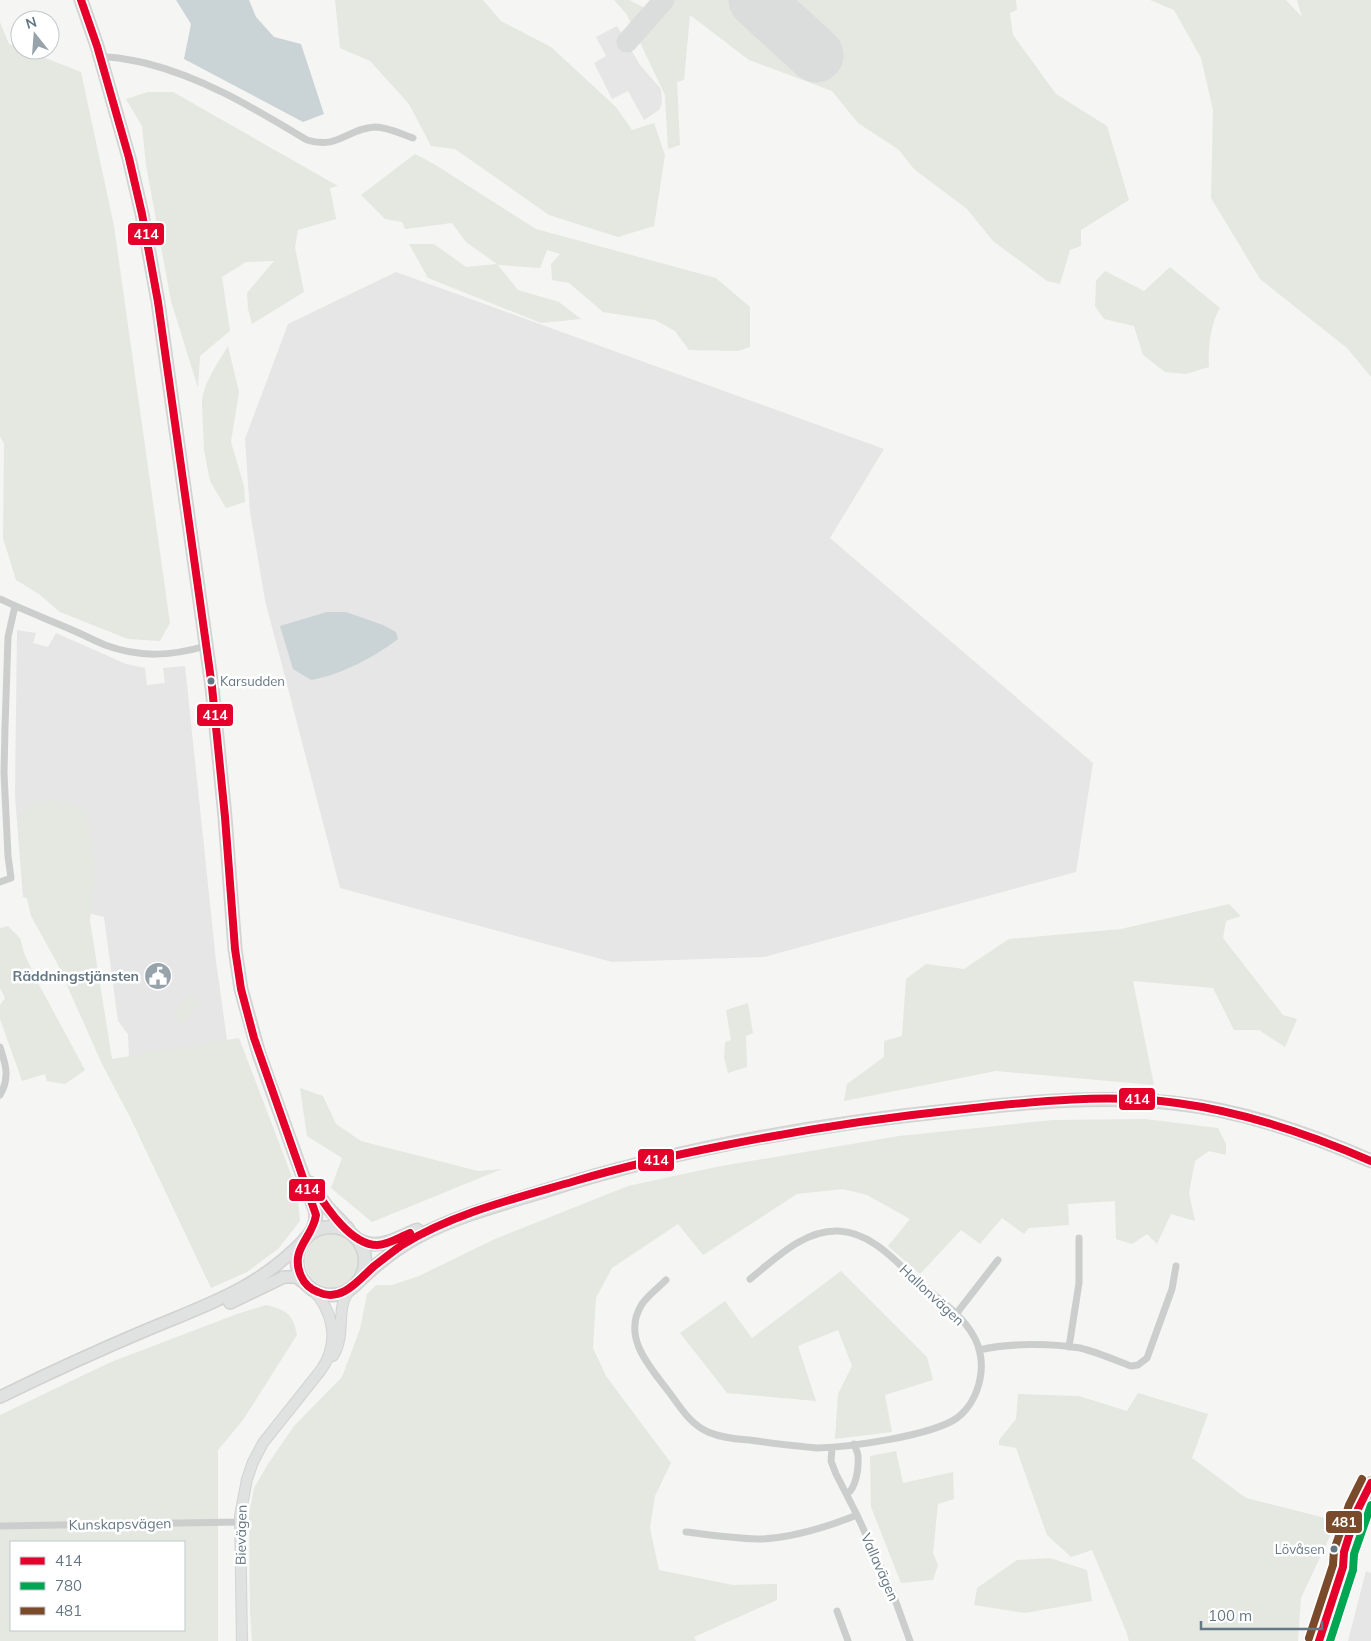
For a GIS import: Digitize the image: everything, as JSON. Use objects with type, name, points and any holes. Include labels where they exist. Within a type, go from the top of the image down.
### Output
[{"type":"highway","points":[[81,0],[100,57],[129,158],[157,293],[206,646],[220,765],[235,949],[241,989],[254,1038],[316,1215],[315,1226],[299,1251],[300,1274],[309,1286],[321,1293],[332,1295],[342,1293],[354,1286],[384,1258],[424,1233],[460,1218],[597,1174],[693,1151],[881,1118],[1053,1101],[1139,1100],[1174,1103],[1210,1109],[1274,1124],[1300,1132],[1371,1161]]},
{"type":"highway","points":[[299,1166],[327,1207],[355,1236],[364,1249],[366,1261],[363,1274],[354,1286]]},
{"type":"highway","points":[[307,1237],[319,1229],[342,1228],[369,1245],[381,1245],[447,1219],[460,1218]]},
{"type":"main road","points":[[0,1396],[94,1353],[239,1291],[275,1268],[307,1237]]},
{"type":"main road","points":[[0,1404],[108,1354],[235,1301],[277,1280],[290,1276],[296,1277],[309,1286]]},
{"type":"main road","points":[[1343,1567],[1344,1552],[1358,1509],[1371,1483]]},
{"type":"main road","points":[[1319,1641],[1343,1567],[1371,1505]]},
{"type":"street","points":[[100,57],[119,57],[179,72],[200,80],[315,143],[330,143],[367,128],[376,127],[385,128],[413,138]]},
{"type":"street","points":[[0,599],[105,645],[129,652],[145,655],[164,655],[206,646]]},
{"type":"street","points":[[0,882],[11,878],[4,746],[8,637],[15,606]]},
{"type":"street","points":[[0,1047],[7,1076],[0,1095]]},
{"type":"street","name":"Hallonvägen","points":[[666,1280],[642,1304],[636,1316],[634,1328],[636,1340],[645,1360],[689,1419],[708,1432],[731,1438],[832,1448],[919,1433],[937,1428],[959,1416],[974,1398],[979,1386],[981,1368],[979,1350],[974,1335],[956,1314],[880,1248],[859,1235],[849,1232],[823,1232],[802,1240],[750,1280]]},
{"type":"street","points":[[1069,1347],[1079,1282],[1078,1238]]},
{"type":"street","points":[[956,1314],[998,1260]]},
{"type":"street","points":[[979,1350],[997,1346],[1024,1344],[1069,1347],[1137,1366],[1147,1358],[1172,1289],[1176,1266]]},
{"type":"street","name":"Bievägen","points":[[309,1286],[325,1304],[332,1324],[332,1346],[324,1366]]},
{"type":"street","name":"Bievägen","points":[[242,1641],[240,1522],[244,1488],[257,1454],[270,1434],[324,1366],[332,1359],[339,1345],[342,1330],[342,1304],[346,1295],[354,1286]]},
{"type":"street","points":[[846,1494],[852,1491],[854,1486],[858,1455],[854,1444]]},
{"type":"street","name":"Vallavägen","points":[[832,1448],[831,1461],[836,1474],[857,1515],[892,1594],[910,1641]]},
{"type":"street","points":[[686,1532],[742,1538],[781,1537],[814,1530],[857,1515]]},
{"type":"street","name":"Kunskapsvägen","points":[[0,1526],[240,1522]]},
{"type":"street","points":[[837,1611],[848,1641]]},
{"type":"shaded area","points":[[176,0],[249,0],[256,17],[274,37],[301,44],[324,114],[303,122],[184,59],[191,24]]},
{"type":"shaded area","points":[[335,0],[483,0],[501,21],[551,47],[616,107],[632,130],[654,123],[665,155],[654,226],[618,237],[549,215],[455,149],[431,146],[409,104],[370,61],[340,48]]},
{"type":"shaded area","points":[[614,0],[629,0],[645,8],[651,0],[1016,0],[1017,10],[1010,13],[1013,35],[1056,94],[1107,126],[1129,200],[1081,230],[1081,246],[1070,250],[1060,284],[1047,281],[993,241],[967,209],[914,169],[899,150],[858,123],[832,91],[749,60],[690,15],[684,80],[677,82],[680,145],[668,149],[665,95],[627,15]]},
{"type":"shaded area","points":[[1150,0],[1286,0],[1302,17],[1297,0],[1371,0],[1371,377],[1347,348],[1260,279],[1211,198],[1213,110],[1201,58],[1174,10]]},
{"type":"shaded area","points":[[0,22],[10,44],[10,60],[50,60],[81,72],[114,226],[170,623],[160,641],[128,639],[60,612],[39,594],[16,580],[3,538],[4,443],[0,437]]},
{"type":"shaded area","points":[[617,26],[640,65],[661,89],[662,104],[659,110],[644,120],[628,91],[612,99],[594,63],[606,56],[596,37]]},
{"type":"shaded area","points":[[148,92],[173,92],[338,186],[330,188],[336,219],[298,230],[295,247],[304,292],[252,324],[248,309],[247,293],[274,261],[246,262],[222,277],[230,331],[200,356],[198,388],[171,301],[146,165],[142,126],[126,99]]},
{"type":"shaded area","points":[[415,154],[434,164],[536,229],[716,278],[750,307],[750,347],[738,351],[689,350],[675,331],[655,320],[603,312],[569,283],[552,280],[551,264],[560,254],[547,250],[540,268],[498,265],[518,290],[559,302],[581,319],[541,323],[428,278],[409,244],[434,244],[466,267],[497,264],[466,242],[452,223],[405,229],[402,222],[385,219],[361,195]]},
{"type":"shaded area","points":[[1170,267],[1220,308],[1210,336],[1209,367],[1186,374],[1165,372],[1143,355],[1134,326],[1104,319],[1095,306],[1096,281],[1105,271],[1144,291]]},
{"type":"shaded area","points":[[396,272],[884,449],[830,538],[1093,763],[1076,872],[764,957],[612,962],[340,888],[265,600],[250,512],[245,439],[288,324]]},
{"type":"shaded area","points":[[228,346],[239,392],[231,442],[244,486],[245,502],[226,508],[210,481],[204,450],[202,403],[208,381]]},
{"type":"shaded area","points":[[327,612],[346,612],[383,625],[396,632],[398,639],[357,664],[334,674],[311,680],[293,669],[280,626]]},
{"type":"shaded area","points":[[17,630],[36,633],[33,643],[48,647],[56,633],[126,664],[145,668],[147,685],[165,683],[163,668],[185,666],[216,961],[227,1040],[129,1058],[128,1034],[118,1021],[104,917],[23,897],[15,796]]},
{"type":"shaded area","points":[[52,799],[72,805],[87,814],[94,860],[90,921],[112,1059],[239,1038],[297,1190],[300,1221],[278,1249],[247,1272],[211,1288],[130,1117],[102,1064],[57,963],[31,916],[22,877],[18,816],[32,805]]},
{"type":"shaded area","points":[[1229,904],[1241,916],[1226,921],[1223,938],[1283,1015],[1297,1019],[1285,1047],[1259,1030],[1234,1030],[1213,988],[1133,981],[1154,1085],[996,1071],[844,1101],[847,1084],[884,1057],[884,1041],[902,1036],[906,979],[926,964],[964,969],[1009,939],[1121,929]]},
{"type":"shaded area","points":[[8,926],[20,938],[24,953],[37,981],[85,1070],[65,1084],[47,1081],[45,1074],[22,1081],[0,1019],[0,1005],[5,998],[0,988],[0,928]]},
{"type":"shaded area","points":[[189,995],[199,1003],[183,1024],[173,1016]]},
{"type":"shaded area","points":[[748,1003],[753,1033],[746,1036],[747,1067],[728,1073],[724,1058],[725,1042],[731,1040],[726,1010]]},
{"type":"shaded area","points":[[300,1088],[323,1096],[336,1124],[361,1141],[478,1171],[502,1169],[372,1222],[331,1188],[342,1158],[307,1136]]},
{"type":"shaded area","points":[[1145,1119],[1218,1128],[1226,1144],[1226,1155],[1209,1151],[1195,1161],[1189,1193],[1195,1221],[1171,1214],[1157,1244],[1147,1234],[1132,1244],[1116,1239],[1115,1201],[1068,1204],[1069,1225],[1029,1228],[1024,1234],[1002,1218],[980,1244],[961,1230],[920,1274],[888,1246],[910,1219],[867,1195],[843,1189],[797,1194],[703,1255],[678,1224],[612,1268],[596,1298],[593,1348],[606,1376],[671,1463],[655,1496],[650,1528],[659,1570],[733,1585],[777,1584],[777,1600],[694,1637],[696,1641],[252,1641],[249,1515],[254,1488],[294,1426],[342,1377],[360,1329],[367,1294],[376,1285],[392,1285],[419,1276],[495,1239],[628,1186],[716,1167],[899,1136],[1053,1120]]},
{"type":"shaded area","points":[[332,1234],[342,1236],[351,1242],[357,1251],[359,1261],[357,1271],[351,1280],[342,1286],[332,1288],[322,1286],[313,1280],[307,1271],[305,1261],[307,1251],[313,1242],[322,1236]]},
{"type":"shaded area","points":[[841,1271],[927,1357],[933,1380],[885,1395],[892,1432],[835,1439],[838,1394],[852,1366],[838,1330],[798,1346],[816,1401],[727,1393],[680,1333],[725,1301],[752,1338]]},
{"type":"shaded area","points":[[266,1305],[284,1311],[291,1317],[293,1322],[297,1335],[243,1420],[218,1450],[218,1641],[0,1641],[0,1415],[111,1362],[237,1314]]},
{"type":"shaded area","points":[[1138,1393],[1208,1414],[1192,1458],[1246,1498],[1337,1521],[1301,1598],[1298,1641],[1129,1641],[1092,1550],[1071,1557],[1047,1535],[1016,1448],[999,1445],[999,1440],[1016,1419],[1018,1394],[1079,1396],[1127,1411]]},
{"type":"shaded area","points":[[896,1451],[903,1483],[953,1472],[954,1499],[938,1504],[933,1553],[938,1565],[933,1580],[901,1583],[871,1507],[870,1456]]},
{"type":"shaded area","points":[[1050,1558],[1087,1570],[1092,1601],[1025,1613],[974,1605],[977,1588],[1017,1560]]},
{"type":"shaded area","points":[[1366,1571],[1371,1573],[1371,1641],[1348,1641]]},
{"type":"taxiway","points":[[627,42],[664,0]]},
{"type":"runway","points":[[756,0],[816,55]]},
{"type":"transit line","name":"414","points":[[81,0],[97,46],[129,158],[142,214],[158,302],[212,687],[225,817],[235,949],[241,989],[254,1038],[316,1215],[298,1258],[301,1276],[308,1286],[326,1295],[342,1293],[402,1245],[443,1224],[486,1207],[594,1176],[669,1157],[755,1140],[927,1113],[1067,1100],[1150,1100],[1202,1107],[1251,1118],[1300,1133],[1371,1161]]},
{"type":"transit line","name":"414","points":[[312,1185],[339,1222],[357,1238],[367,1243],[385,1244],[410,1233]]},
{"type":"transit line","name":"481","points":[[1309,1638],[1333,1565],[1334,1550],[1349,1505],[1362,1479]]},
{"type":"transit line","name":"414","points":[[1319,1641],[1343,1567],[1344,1552],[1349,1536],[1358,1509],[1371,1483]]},
{"type":"transit line","name":"780","points":[[1330,1641],[1353,1570],[1354,1554],[1371,1505]]},
{"type":"place","name":"Karsudden","points":[[211,681]]},
{"type":"place","name":"Räddningstjänsten","points":[[158,976]]},
{"type":"place","name":"Lövåsen","points":[[1334,1549]]}]
